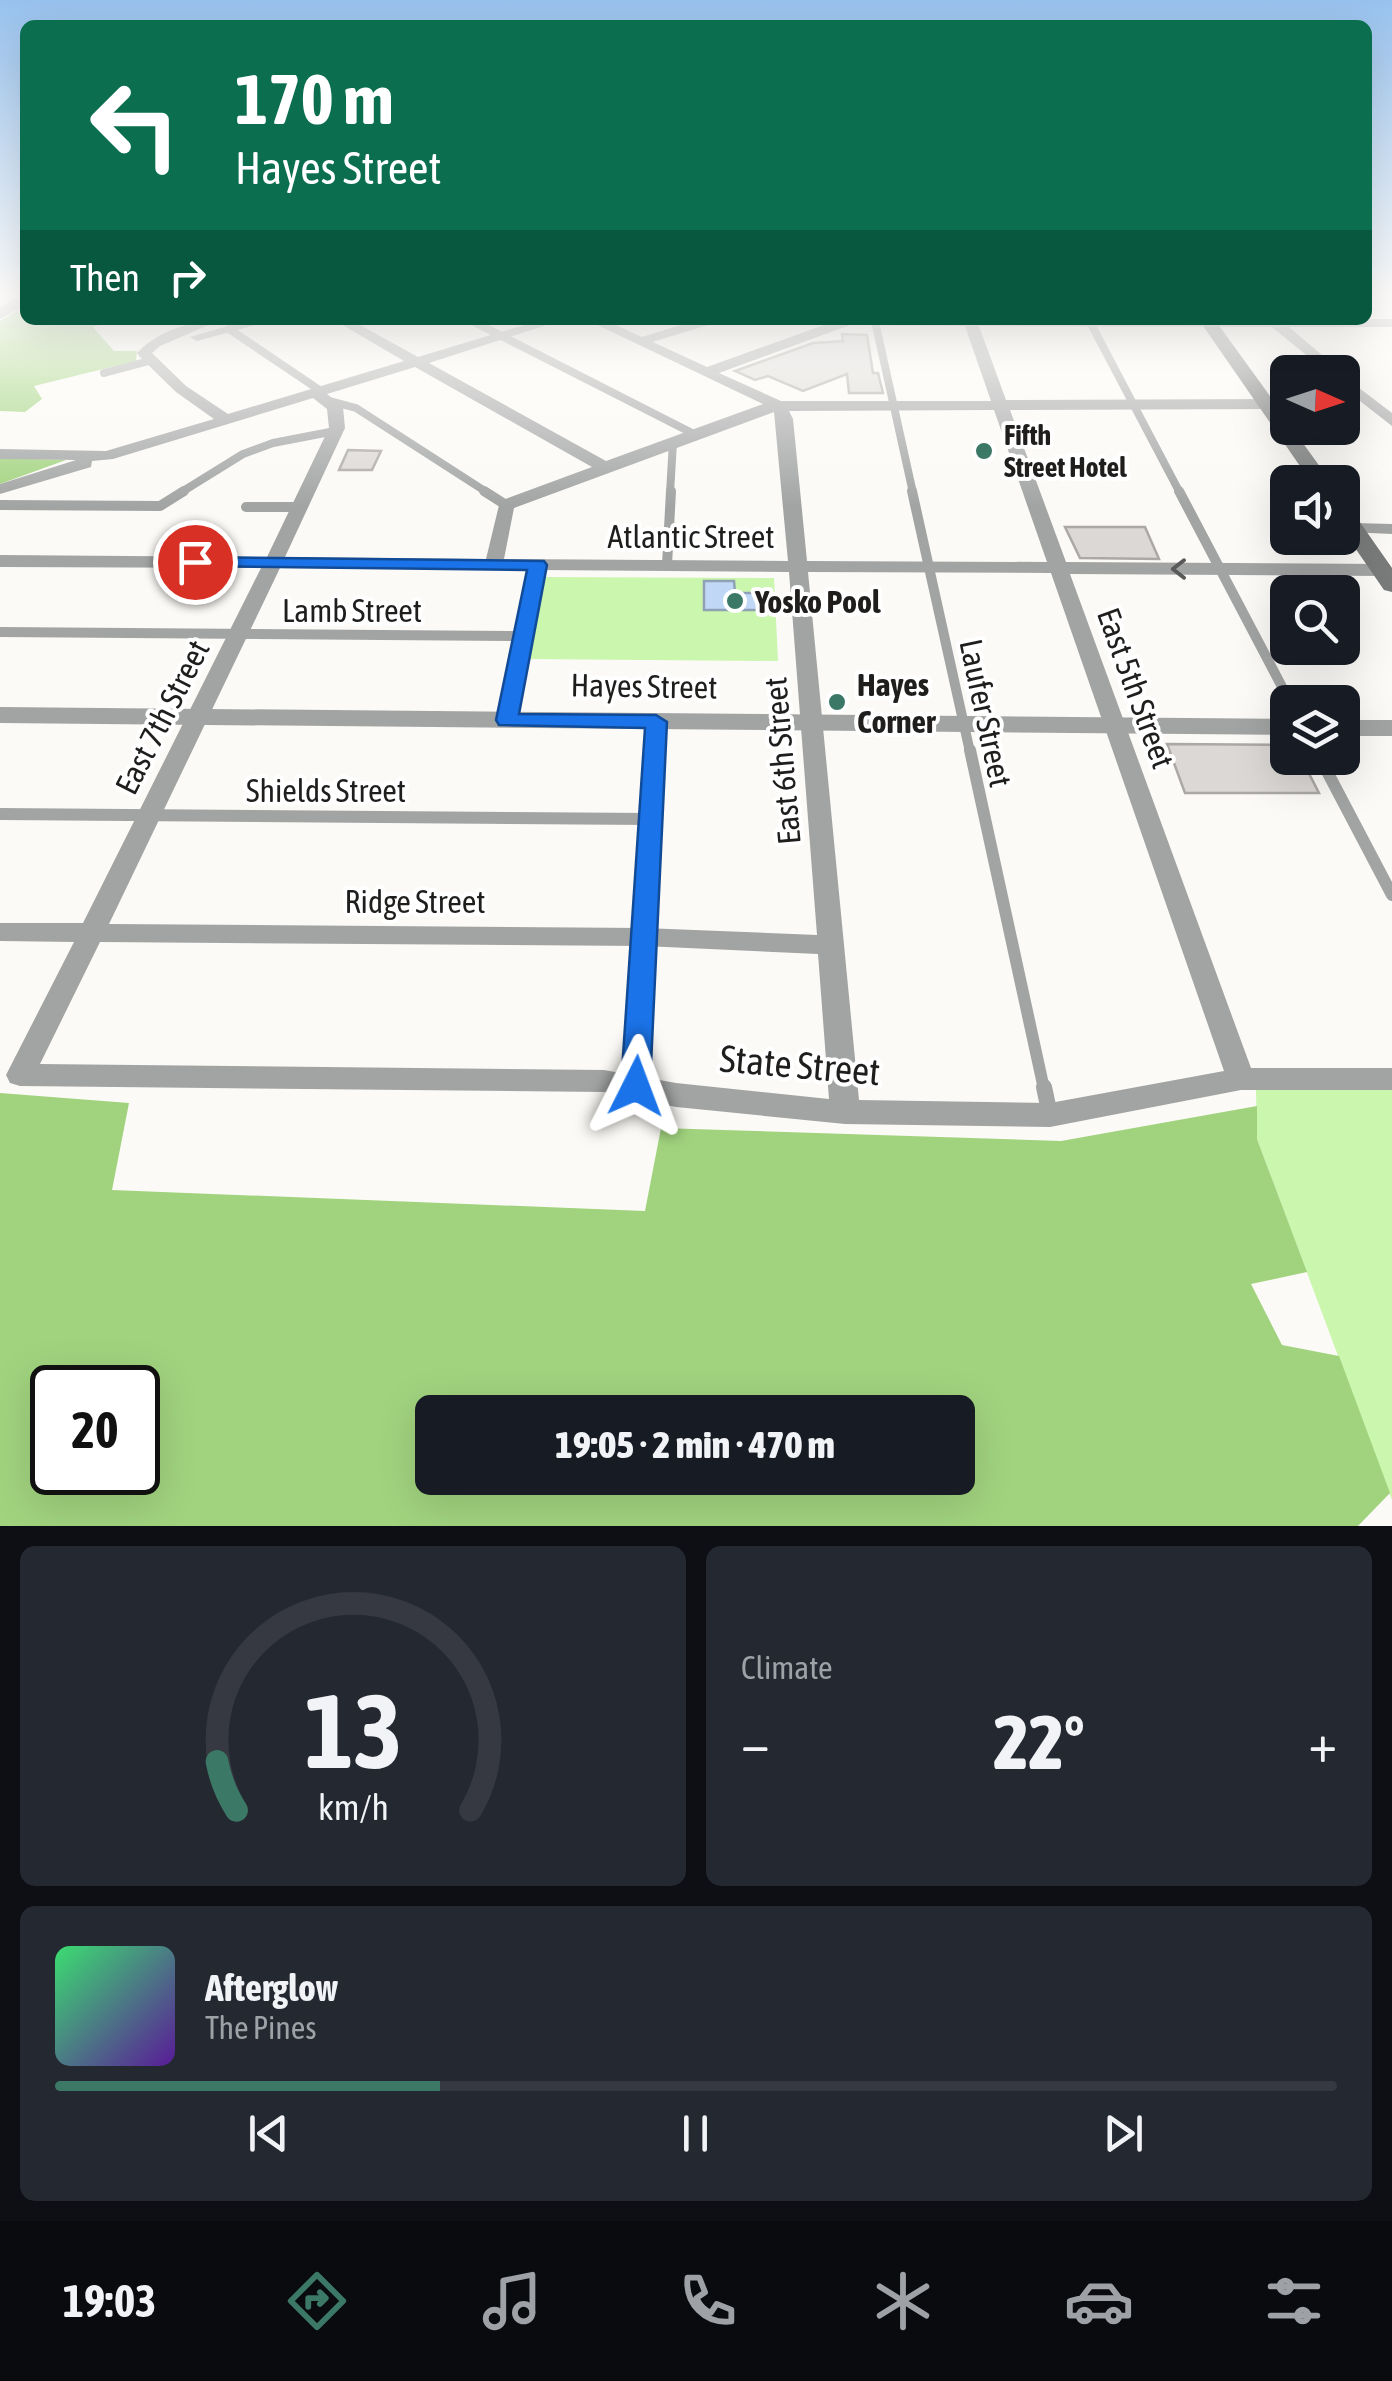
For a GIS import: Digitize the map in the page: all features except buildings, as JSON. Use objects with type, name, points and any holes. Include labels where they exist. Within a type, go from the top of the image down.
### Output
[{"type":"main road","points":[[1238,364],[1309,465]]},
{"type":"main road","points":[[1360,538],[1387,577]]},
{"type":"street","points":[[156,364],[226,420]]},
{"type":"street","points":[[0,489],[321,395],[411,364]]},
{"type":"street","points":[[422,364],[604,467]]},
{"type":"street","points":[[689,364],[779,406]]},
{"type":"street","points":[[706,372],[727,364]]},
{"type":"street","name":"East 5th Street","points":[[986,364],[1240,1078]]},
{"type":"street","points":[[1360,394],[1392,421]]},
{"type":"street","points":[[321,395],[338,412],[335,431]]},
{"type":"street","points":[[494,564],[506,505],[757,410],[779,406],[1270,404]]},
{"type":"street","points":[[1360,405],[1392,406]]},
{"type":"street","name":"East 6th Street","points":[[779,406],[785,419],[799,566],[845,1112]]},
{"type":"street","name":"East 7th Street","points":[[20,1075],[200,717],[335,431]]},
{"type":"street","points":[[0,454],[108,456]]},
{"type":"street","points":[[1360,523],[1392,528]]},
{"type":"street","name":"Atlantic Street","points":[[0,561],[1219,569],[1387,577]]},
{"type":"street","name":"Hayes Street","points":[[0,716],[1270,727]]},
{"type":"street","points":[[1360,728],[1392,728]]},
{"type":"street","name":"Ridge Street","points":[[0,932],[644,937],[830,945]]},
{"type":"street","name":"State Street","points":[[20,1075],[604,1082],[676,1094],[845,1112],[1050,1115],[1240,1078],[1392,1079]]},
{"type":"lane","points":[[104,374],[127,364]]},
{"type":"lane","points":[[278,364],[321,395],[356,408],[506,505]]},
{"type":"lane","points":[[557,364],[694,434]]},
{"type":"lane","name":"Laufer Street","points":[[884,364],[1050,1115]]},
{"type":"lane","points":[[1113,364],[1281,685]]},
{"type":"lane","points":[[0,506],[160,506],[243,454],[335,431]]},
{"type":"lane","points":[[667,566],[673,442]]},
{"type":"lane","points":[[246,507],[298,507]]},
{"type":"lane","points":[[507,720],[538,565]]},
{"type":"lane","name":"Lamb Street","points":[[0,632],[524,636]]},
{"type":"lane","points":[[636,1086],[656,722]]},
{"type":"lane","points":[[1329,775],[1392,895]]},
{"type":"lane","name":"Shields Street","points":[[0,814],[650,820]]},
{"type":"green space","points":[[0,364],[123,364],[34,386],[42,399],[25,412],[0,411]]},
{"type":"green space","points":[[0,458],[66,460],[0,484]]},
{"type":"green space","points":[[542,577],[774,578],[778,661],[527,659]]},
{"type":"green space","points":[[1392,1085],[1392,1500],[1257,1139],[1256,1090]]},
{"type":"green space","points":[[0,1093],[129,1103],[112,1190],[645,1211],[661,1128],[1061,1141],[1257,1106],[1257,1139],[1307,1272],[1251,1284],[1282,1345],[1339,1356],[1390,1493],[1358,1526],[0,1526]]},
{"type":"water","name":"Yosko Pool","points":[[704,581],[734,581],[735,593],[767,593],[768,610],[704,610]]},
{"type":"place","name":"Fifth Street Hotel","points":[[984,451]]},
{"type":"place","name":"Yosko Pool","points":[[735,601]]},
{"type":"place","name":"Hayes Corner","points":[[837,702]]},
{"type":"route","points":[[195,562],[538,565],[507,720],[656,722],[636,1086]]}]
